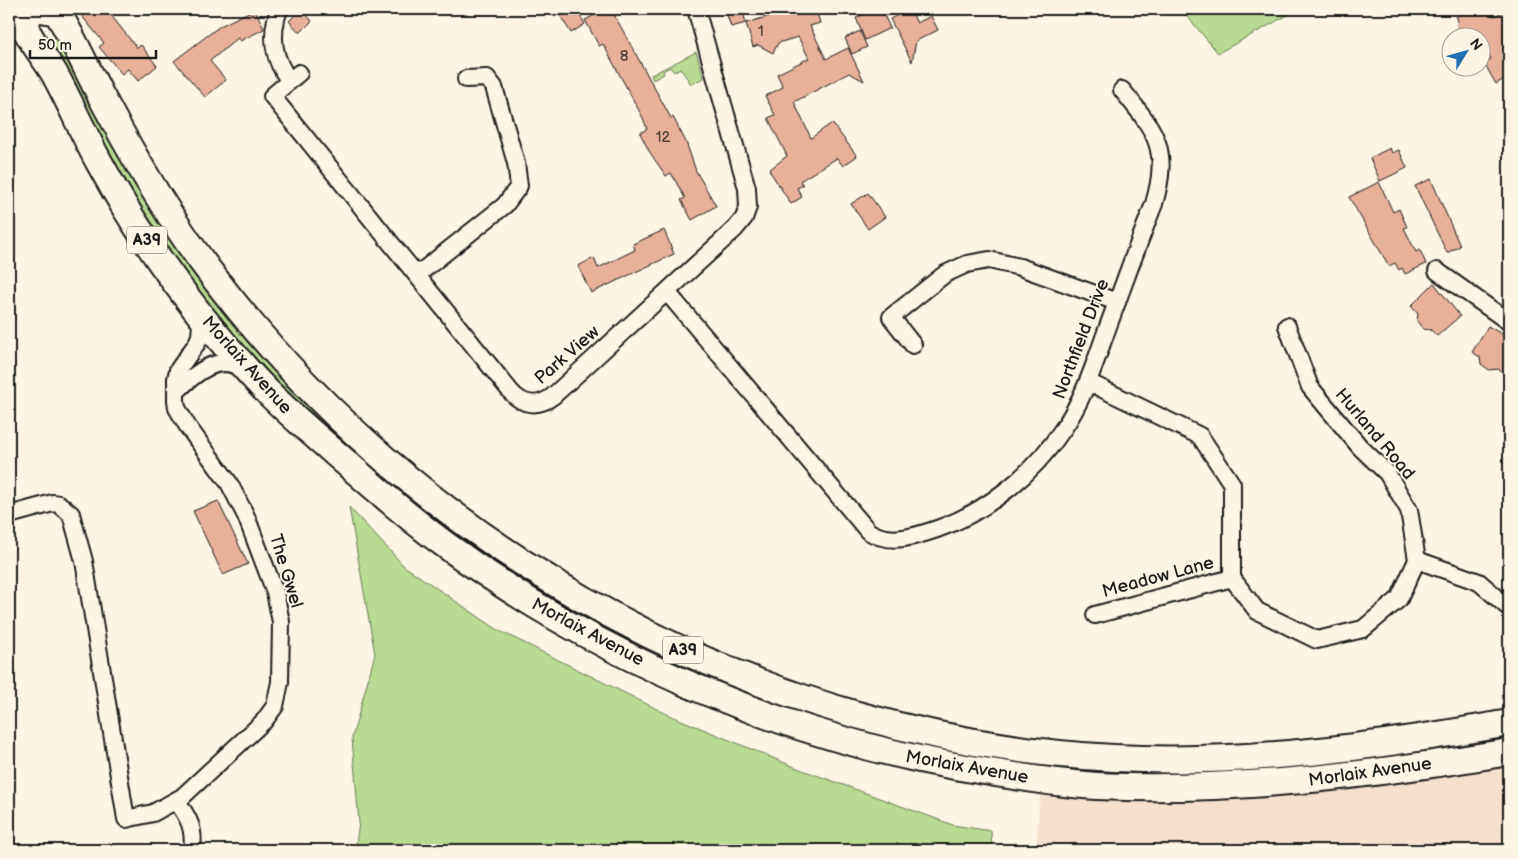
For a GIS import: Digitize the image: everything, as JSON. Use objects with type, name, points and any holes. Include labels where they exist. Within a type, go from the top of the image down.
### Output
[{"type":"highway","points":[[9,12],[21,9]]},
{"type":"highway","name":"Morlaix Avenue","points":[[30,9],[25,28],[54,74],[105,172],[149,243],[194,305],[255,379],[290,414],[388,500],[447,546],[532,603],[608,645],[712,694],[870,748],[933,763],[1041,780],[1094,786],[1210,787],[1320,779],[1509,752]]},
{"type":"highway","name":"Morlaix Avenue","points":[[42,9],[57,12],[143,171],[209,271],[265,339],[318,396],[398,470],[488,539],[573,593],[648,634],[727,669],[862,716],[965,740],[1053,753],[1158,759],[1256,757],[1322,750],[1509,723]]},
{"type":"street","name":"Park View","points":[[279,9],[275,23],[275,54],[278,65],[294,77],[272,96],[510,392],[519,400],[531,404],[548,400],[735,229],[744,218],[748,207],[747,188],[696,9]]},
{"type":"street","points":[[417,275],[505,205],[519,186],[516,163],[494,87],[487,78],[466,79]]},
{"type":"street","name":"Northfield Drive","points":[[667,292],[855,519],[868,531],[882,538],[898,539],[945,526],[1000,494],[1036,463],[1050,447],[1073,413],[1088,382],[1154,204],[1162,174],[1159,148],[1152,130],[1146,119],[1122,90]]},
{"type":"street","points":[[913,346],[891,317],[945,274],[978,261],[989,260],[1010,264],[1117,302]]},
{"type":"street","points":[[1437,271],[1509,322]]},
{"type":"street","name":"The Gwel","points":[[9,516],[53,503],[59,504],[71,514],[84,560],[126,819],[153,813],[176,801],[198,784],[264,721],[275,706],[280,682],[281,622],[275,592],[246,516],[229,483],[177,408],[176,379],[178,370],[200,336],[200,316],[194,305]]},
{"type":"street","name":"Hurland Road","points":[[1287,326],[1310,387],[1360,447],[1387,473],[1409,510],[1418,560]]},
{"type":"street","points":[[177,391],[196,374],[215,364],[227,363],[240,367],[255,379]]},
{"type":"street","points":[[1088,382],[1200,436],[1232,484],[1232,578],[1257,611],[1317,640],[1363,629],[1399,599],[1418,560],[1479,582],[1509,608]]},
{"type":"street","name":"Meadow Lane","points":[[1095,615],[1232,578]]},
{"type":"street","points":[[176,801],[186,813],[192,826],[194,837],[192,850]]},
{"type":"shaded area","points":[[1509,752],[1509,850],[1036,850],[1041,780],[1094,786]]},
{"type":"green space","points":[[1181,9],[1299,9],[1218,53]]},
{"type":"green space","points":[[56,37],[100,123],[131,176],[196,274],[224,310],[283,378],[338,434],[464,537],[581,611],[1035,759],[1037,769],[917,750],[743,697],[586,626],[458,544],[308,419],[210,309],[148,223],[47,43]]},
{"type":"green space","points":[[696,52],[704,78],[691,84],[680,68],[674,72],[670,67],[663,71],[664,74],[653,80],[651,75]]},
{"type":"green space","points":[[349,507],[404,566],[498,630],[669,715],[797,768],[953,825],[991,831],[992,850],[355,850],[359,823],[352,738],[375,654]]},
{"type":"building","points":[[76,9],[106,9],[137,48],[141,45],[157,66],[138,81],[128,69],[122,74],[99,47],[104,43]]},
{"type":"building","points":[[255,9],[264,29],[240,41],[238,38],[210,61],[226,80],[205,97],[174,61],[220,26]]},
{"type":"building","points":[[301,9],[312,21],[300,33],[289,21]]},
{"type":"building","points":[[556,9],[576,9],[585,24],[571,33]]},
{"type":"building","points":[[606,9],[611,9],[671,118],[673,117],[686,142],[696,171],[716,206],[692,220],[681,200],[685,198],[671,173],[666,176],[649,151],[640,133],[647,129],[643,118],[603,44],[599,46],[585,20]]},
{"type":"building","points":[[742,9],[746,23],[731,27],[726,12]]},
{"type":"building","points":[[794,9],[816,9],[820,23],[810,26],[826,59],[848,48],[864,81],[849,73],[794,102],[811,138],[832,123],[857,156],[843,166],[837,158],[800,181],[803,185],[797,188],[802,197],[791,204],[769,170],[787,156],[768,118],[775,115],[765,96],[783,87],[777,74],[809,58],[798,37],[778,43],[773,53],[758,45],[753,47],[746,23]]},
{"type":"building","points":[[875,9],[881,9],[890,28],[865,40],[856,18]]},
{"type":"building","points":[[910,9],[917,23],[931,16],[938,30],[916,41],[912,62],[890,19]]},
{"type":"building","points":[[1469,9],[1489,9],[1494,16],[1509,9],[1509,76],[1496,84],[1490,74],[1490,28],[1459,28],[1456,17]]},
{"type":"building","points":[[860,31],[867,47],[852,54],[845,38]]},
{"type":"building","points":[[1390,148],[1392,153],[1399,150],[1407,168],[1380,181],[1370,158]]},
{"type":"building","points":[[1431,179],[1460,246],[1447,253],[1415,186]]},
{"type":"building","points":[[1379,182],[1393,212],[1399,209],[1407,227],[1404,228],[1416,252],[1420,250],[1426,264],[1405,274],[1402,268],[1399,270],[1395,263],[1389,266],[1349,197]]},
{"type":"building","points":[[868,193],[885,217],[868,229],[851,204]]},
{"type":"building","points":[[664,230],[674,254],[591,293],[578,266],[594,258],[598,268],[635,250],[633,244]]},
{"type":"building","points":[[1434,283],[1460,316],[1437,336],[1431,330],[1423,329],[1417,321],[1418,314],[1411,306]]},
{"type":"building","points":[[1488,326],[1509,338],[1509,377],[1498,369],[1489,370],[1481,364],[1480,357],[1472,352]]},
{"type":"building","points":[[218,501],[248,564],[223,575],[193,511]]}]
